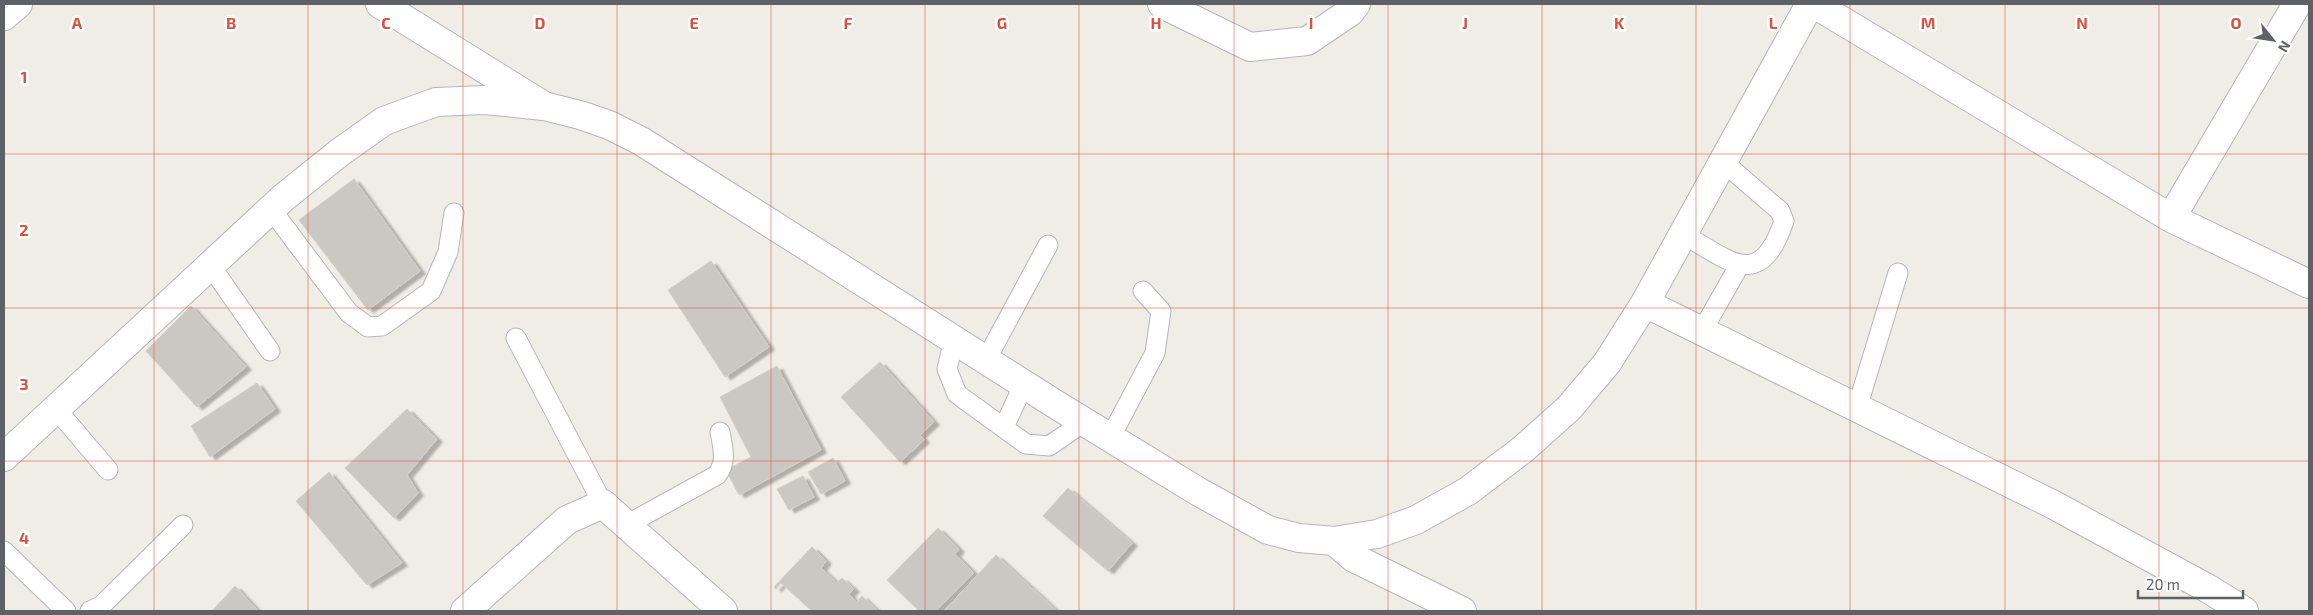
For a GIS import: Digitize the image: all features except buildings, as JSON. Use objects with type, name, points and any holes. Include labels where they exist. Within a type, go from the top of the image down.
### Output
[{"type":"street","points":[[4,16],[18,4]]},
{"type":"street","points":[[380,4],[544,106]]},
{"type":"street","points":[[1162,4],[1250,47],[1307,41],[1350,12],[1356,4]]},
{"type":"street","points":[[4,457],[210,265],[271,210],[339,153],[384,121],[436,102],[484,100],[544,106],[602,122],[642,141],[1084,422],[1199,492],[1268,530],[1299,538],[1334,541],[1377,534],[1416,520],[1468,491],[1522,450],[1569,408],[1607,363],[1645,303],[1722,161],[1812,4],[2171,218],[2309,284]]},
{"type":"street","points":[[2171,218],[2298,4]]},
{"type":"street","points":[[1645,303],[2052,504],[2207,588],[2244,611]]},
{"type":"street","points":[[465,611],[567,520],[603,504],[628,524],[722,611]]},
{"type":"street","points":[[1334,541],[1354,558],[1462,611]]},
{"type":"lane","points":[[1683,234],[1739,266],[1761,262],[1776,244],[1784,221],[1780,211],[1722,161]]},
{"type":"lane","points":[[271,210],[350,313],[368,326],[382,326],[431,291],[448,252],[454,213]]},
{"type":"lane","points":[[986,360],[1048,245]]},
{"type":"lane","points":[[210,265],[270,351]]},
{"type":"lane","points":[[1702,331],[1739,266]]},
{"type":"lane","points":[[1858,408],[1898,273]]},
{"type":"lane","points":[[1110,438],[1155,353],[1161,311],[1143,291]]},
{"type":"lane","points":[[516,338],[603,504]]},
{"type":"lane","points":[[954,339],[947,369],[957,394],[1026,444],[1049,446],[1084,422]]},
{"type":"lane","points":[[1004,427],[1024,384]]},
{"type":"lane","points":[[56,409],[108,470]]},
{"type":"lane","points":[[628,524],[717,475],[723,468],[724,458],[720,432]]},
{"type":"lane","points":[[90,611],[101,606],[183,525]]},
{"type":"lane","points":[[4,552],[66,611]]}]
